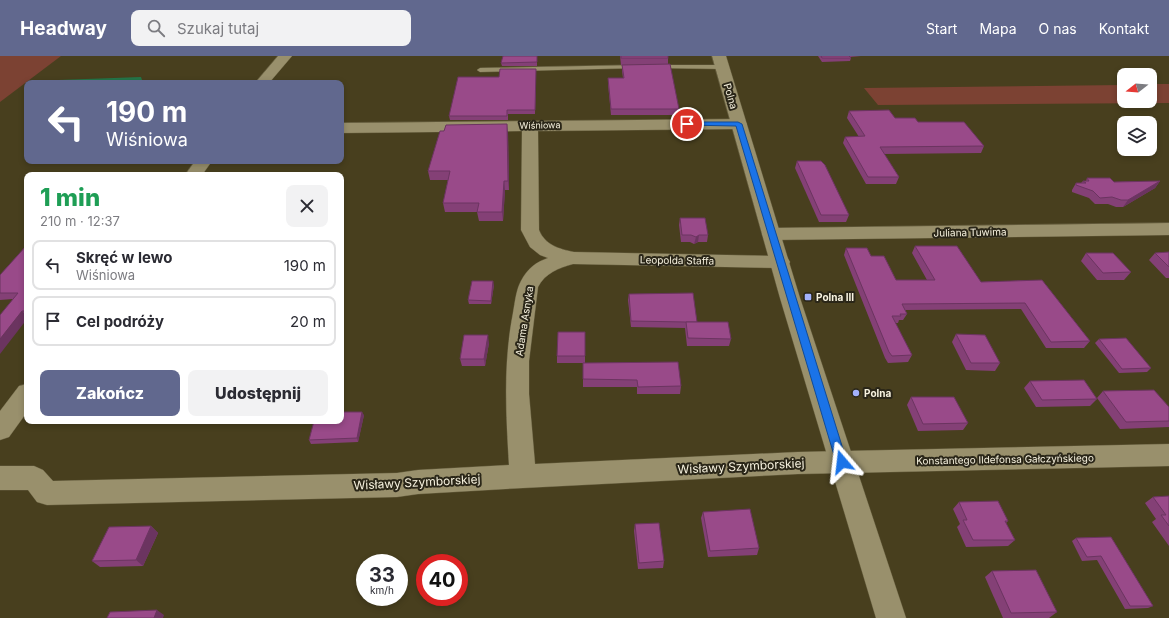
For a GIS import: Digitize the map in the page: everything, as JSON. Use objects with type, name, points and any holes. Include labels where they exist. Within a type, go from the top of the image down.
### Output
[{"type":"street","points":[[265,80],[285,56]]},
{"type":"street","name":"Polna","points":[[720,61],[771,234],[891,618]]},
{"type":"street","name":"Wiśniowa","points":[[344,128],[738,124]]},
{"type":"street","points":[[530,125],[531,234],[539,245],[550,253],[574,258]]},
{"type":"street","points":[[195,172],[202,164]]},
{"type":"street","name":"Juliana Tuwima","points":[[771,234],[1169,229]]},
{"type":"street","name":"Leopolda Staffa","points":[[574,258],[780,262]]},
{"type":"street","name":"Adama Asnyka","points":[[523,476],[518,404],[518,363],[519,344],[528,287],[535,274],[541,269],[555,262],[574,258]]},
{"type":"street","points":[[0,430],[24,397]]},
{"type":"street","name":"Konstantego Ildefonsa Gałczyńskiego","points":[[842,462],[1169,455]]},
{"type":"street","name":"Wisławy Szymborskiej","points":[[0,478],[34,478],[47,493],[398,485],[418,482],[523,476],[842,462]]},
{"type":"lane","points":[[651,67],[720,61]]},
{"type":"lane","points":[[480,70],[643,67]]},
{"type":"shaded area","points":[[0,56],[61,56],[29,80],[24,80],[24,84],[0,102]]},
{"type":"shaded area","points":[[141,77],[142,80],[58,80]]},
{"type":"shaded area","points":[[1157,84],[1169,84],[1169,103],[1157,103]]},
{"type":"shaded area","points":[[1117,85],[1117,103],[878,105],[864,88]]},
{"type":"building","points":[[503,56],[537,56],[537,62],[501,63]]},
{"type":"building","points":[[621,56],[668,56],[668,58],[621,58]]},
{"type":"building","points":[[821,56],[849,56],[851,58],[822,58]]},
{"type":"building","points":[[670,64],[679,109],[611,109],[608,78],[624,78],[622,65]]},
{"type":"building","points":[[500,69],[536,69],[535,110],[507,110],[507,116],[449,116],[458,77],[499,77]]},
{"type":"building","points":[[889,110],[895,118],[915,118],[918,122],[964,122],[984,146],[880,147],[899,177],[868,177],[845,137],[865,136],[849,111]]},
{"type":"building","points":[[507,124],[508,181],[504,181],[502,212],[477,212],[479,203],[443,203],[450,171],[428,171],[440,131],[444,131],[446,125]]},
{"type":"building","points":[[797,161],[821,161],[825,165],[849,215],[821,215]]},
{"type":"building","points":[[1087,178],[1110,178],[1114,182],[1160,181],[1128,200],[1121,200],[1112,197],[1100,198],[1093,191],[1076,185],[1076,183],[1086,183],[1083,181],[1089,181]]},
{"type":"building","points":[[680,218],[705,218],[708,235],[699,235],[696,237],[691,235],[682,235]]},
{"type":"building","points":[[915,246],[957,246],[981,282],[1042,280],[1090,341],[1051,342],[1025,303],[902,304],[907,314],[892,316],[912,355],[892,356],[846,248],[867,248],[871,256],[884,256],[896,280],[935,280]]},
{"type":"building","points":[[24,248],[24,311],[22,311],[0,339],[0,315],[18,293],[0,293],[0,275]]},
{"type":"building","points":[[1169,252],[1169,267],[1155,253]]},
{"type":"building","points":[[1086,253],[1113,253],[1131,272],[1103,273]]},
{"type":"building","points":[[472,281],[493,281],[491,301],[468,300]]},
{"type":"building","points":[[693,293],[697,322],[631,321],[629,294]]},
{"type":"building","points":[[686,322],[728,322],[731,339],[688,338]]},
{"type":"building","points":[[558,332],[585,332],[585,356],[557,356]]},
{"type":"building","points":[[956,334],[985,335],[1000,363],[971,363]]},
{"type":"building","points":[[464,335],[488,335],[484,359],[460,359]]},
{"type":"building","points":[[1126,338],[1151,368],[1122,369],[1099,339]]},
{"type":"building","points":[[678,362],[681,386],[638,387],[637,380],[583,379],[583,363]]},
{"type":"building","points":[[1084,380],[1097,399],[1042,400],[1030,381]]},
{"type":"building","points":[[1154,390],[1169,407],[1169,421],[1126,422],[1103,391]]},
{"type":"building","points":[[911,397],[954,397],[968,423],[923,424]]},
{"type":"building","points":[[344,412],[362,412],[357,438],[309,440],[313,424],[344,424]]},
{"type":"building","points":[[1169,496],[1169,526],[1161,515],[1166,515],[1153,497]]},
{"type":"building","points":[[998,501],[1008,521],[1005,521],[1015,540],[973,540],[963,520],[967,520],[959,502]]},
{"type":"building","points":[[750,509],[759,548],[710,551],[703,512]]},
{"type":"building","points":[[659,523],[664,561],[639,563],[635,524]]},
{"type":"building","points":[[151,526],[136,560],[92,561],[109,527]]},
{"type":"building","points":[[1111,537],[1153,606],[1130,606],[1101,556],[1087,557],[1076,538]]},
{"type":"building","points":[[1036,570],[1057,612],[1011,613],[992,571]]},
{"type":"building","points":[[157,610],[154,618],[107,618],[110,612]]},
{"type":"place","name":"Polna III","points":[[808,297]]},
{"type":"place","name":"Polna","points":[[856,393]]},
{"type":"route","points":[[687,124],[738,124],[790,298],[842,462]]}]
